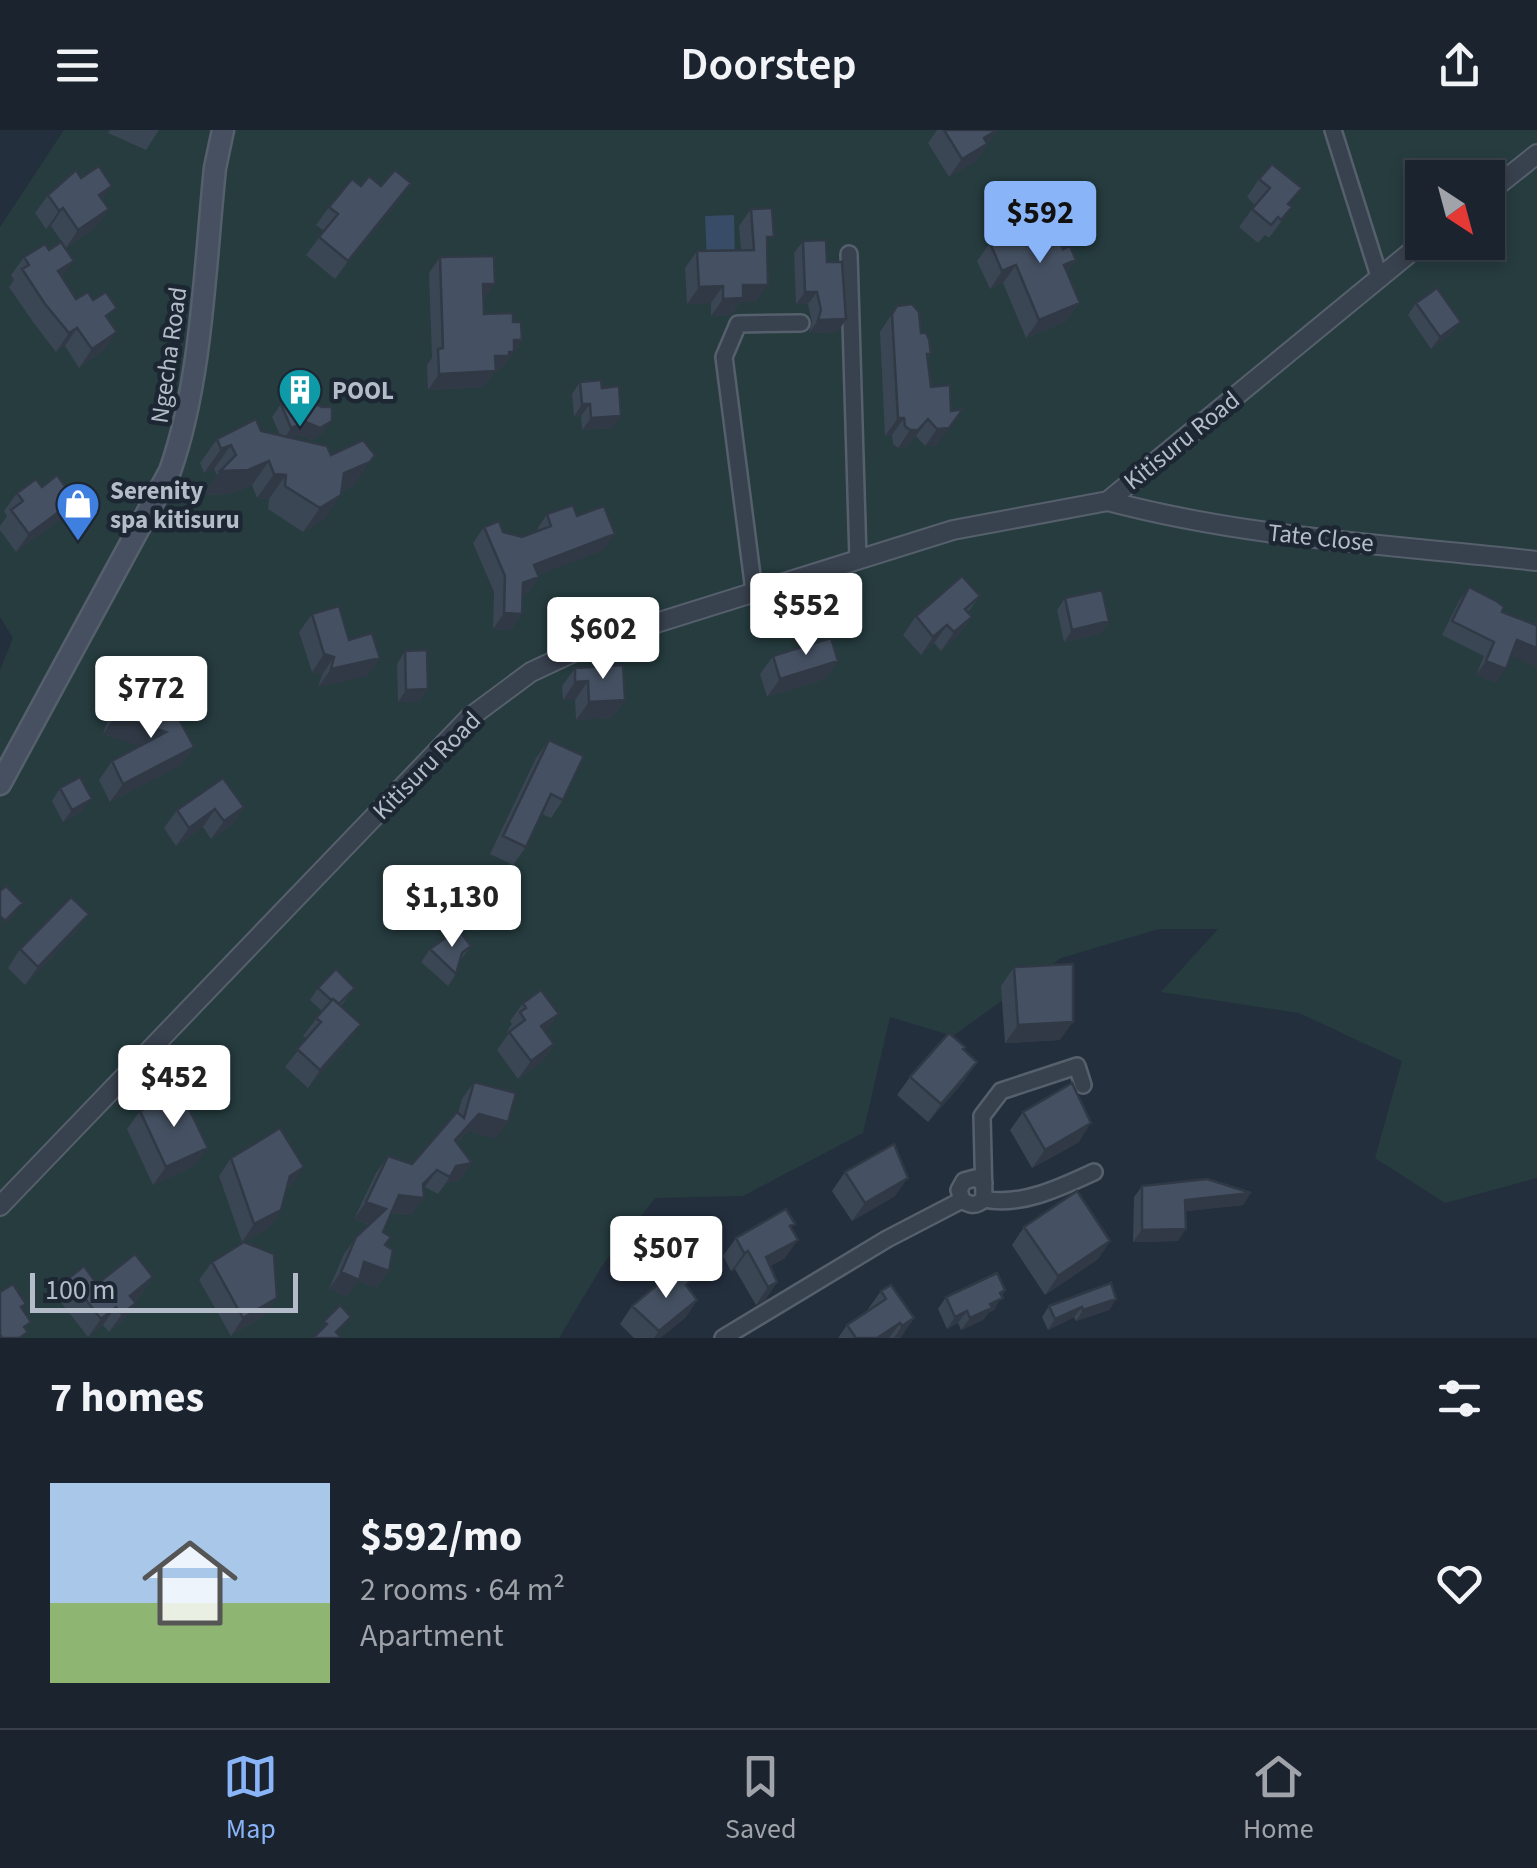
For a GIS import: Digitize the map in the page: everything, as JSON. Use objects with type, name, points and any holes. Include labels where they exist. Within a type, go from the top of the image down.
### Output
[{"type":"main road","name":"Ngecha Road","points":[[0,784],[170,470],[180,444],[189,405],[215,168],[223,130]]},
{"type":"street","points":[[1333,130],[1379,276]]},
{"type":"street","points":[[1505,179],[1537,154]]},
{"type":"street","points":[[849,254],[858,559]]},
{"type":"street","name":"Kitisuru Road","points":[[0,1206],[469,718],[532,672],[578,650],[858,559],[964,528],[1108,501],[1405,256]]},
{"type":"street","points":[[754,591],[724,357],[738,324],[801,323]]},
{"type":"street","name":"Tate Close","points":[[1108,501],[1147,512],[1269,532],[1537,561]]},
{"type":"street","points":[[723,1338],[887,1239],[962,1200],[978,1204],[984,1191],[982,1116],[1001,1092],[1076,1066],[1083,1085]]},
{"type":"street","points":[[962,1200],[959,1190],[964,1180],[975,1178],[996,1202],[1041,1194],[1094,1172]]},
{"type":"green space","points":[[64,130],[1537,130],[1537,1178],[1445,1203],[1375,1158],[1402,1061],[1299,1013],[1161,992],[1218,929],[1159,929],[1061,958],[953,1036],[890,1017],[863,1133],[743,1196],[655,1198],[602,1266],[559,1338],[0,1338],[0,670],[13,638],[0,617],[0,227]]},
{"type":"water","points":[[734,215],[735,261],[707,262],[705,216]]},
{"type":"building","points":[[944,130],[997,130],[984,138],[987,144],[962,159]]},
{"type":"building","points":[[1272,164],[1302,188],[1288,204],[1292,207],[1271,225],[1252,209],[1270,188],[1259,179]]},
{"type":"building","points":[[99,166],[112,186],[99,195],[109,209],[78,230],[48,195],[76,170],[81,178]]},
{"type":"building","points":[[395,170],[411,183],[348,261],[319,237],[338,214],[329,207],[352,179],[361,186],[369,176],[381,186]]},
{"type":"building","points":[[1064,206],[1069,219],[1052,225],[1048,211]]},
{"type":"building","points":[[772,208],[774,237],[767,237],[768,285],[743,285],[743,298],[723,299],[723,286],[699,287],[697,251],[754,250],[751,209]]},
{"type":"building","points":[[1048,216],[1063,249],[1070,246],[1076,260],[1064,265],[1080,303],[1039,320],[1016,265],[1002,271],[990,243]]},
{"type":"building","points":[[826,240],[827,262],[842,262],[846,319],[818,320],[821,310],[817,292],[805,292],[803,241]]},
{"type":"building","points":[[61,242],[74,261],[58,271],[76,299],[88,292],[93,300],[106,292],[117,308],[106,316],[117,332],[92,349],[77,328],[69,333],[22,269],[29,265],[24,257],[45,244],[49,250]]},
{"type":"building","points":[[494,256],[495,284],[483,284],[484,314],[513,313],[513,322],[521,322],[522,340],[514,340],[514,352],[509,352],[509,356],[495,356],[496,371],[439,374],[438,349],[443,348],[440,257]]},
{"type":"building","points":[[1437,288],[1461,322],[1440,337],[1416,303]]},
{"type":"building","points":[[912,304],[919,312],[921,333],[929,339],[931,387],[950,385],[951,411],[963,409],[949,428],[937,429],[928,419],[918,430],[910,430],[904,418],[898,418],[892,314],[897,306]]},
{"type":"building","points":[[601,380],[602,388],[619,386],[621,416],[591,418],[590,404],[582,404],[580,382]]},
{"type":"building","points":[[299,397],[332,407],[332,421],[320,428],[306,422],[291,428],[281,404]]},
{"type":"building","points":[[256,419],[261,431],[327,446],[331,455],[363,440],[375,455],[370,462],[344,473],[341,495],[320,508],[285,486],[286,475],[274,474],[269,461],[248,470],[220,471],[236,455],[231,445],[221,449],[217,439]]},
{"type":"building","points":[[57,475],[75,500],[29,534],[11,510],[23,501],[17,493],[36,479],[42,487]]},
{"type":"building","points":[[573,505],[577,516],[604,506],[615,534],[534,565],[539,577],[523,583],[522,614],[504,613],[505,576],[484,527],[499,521],[503,532],[522,537],[551,526],[547,514]]},
{"type":"building","points":[[962,576],[980,596],[965,609],[972,617],[954,632],[947,625],[933,637],[916,616]]},
{"type":"building","points":[[1469,587],[1498,602],[1504,607],[1502,612],[1536,625],[1537,622],[1537,648],[1517,640],[1506,669],[1486,661],[1494,642],[1452,621]]},
{"type":"building","points":[[1102,590],[1109,621],[1072,630],[1065,598]]},
{"type":"building","points":[[339,606],[349,640],[372,633],[380,658],[331,669],[334,657],[324,654],[312,614]]},
{"type":"building","points":[[831,638],[838,661],[780,679],[773,656]]},
{"type":"building","points":[[427,650],[428,689],[406,690],[405,651]]},
{"type":"building","points":[[623,665],[625,700],[589,702],[588,681],[575,682],[575,668]]},
{"type":"building","points":[[122,698],[178,717],[194,747],[123,784],[112,761],[166,732],[116,716]]},
{"type":"building","points":[[549,740],[584,756],[563,800],[551,794],[526,847],[503,836]]},
{"type":"building","points":[[80,777],[92,799],[72,810],[60,788]]},
{"type":"building","points":[[223,778],[244,807],[224,821],[215,809],[189,828],[177,810]]},
{"type":"building","points":[[486,876],[506,895],[483,919],[463,900]]},
{"type":"building","points":[[6,886],[23,903],[5,921],[0,916],[0,891]]},
{"type":"building","points":[[71,897],[89,914],[38,967],[20,949]]},
{"type":"building","points":[[458,929],[471,946],[462,953],[456,974],[430,949]]},
{"type":"building","points":[[1073,964],[1073,1022],[1018,1025],[1014,967]]},
{"type":"building","points":[[336,969],[355,988],[339,1004],[318,988]]},
{"type":"building","points":[[541,990],[559,1014],[541,1026],[554,1044],[531,1061],[509,1032],[525,1020],[520,1012],[526,1008],[523,1003]]},
{"type":"building","points":[[333,999],[361,1024],[320,1070],[297,1049],[321,1022],[316,1018]]},
{"type":"building","points":[[949,1033],[977,1062],[941,1104],[910,1077]]},
{"type":"building","points":[[474,1082],[516,1093],[508,1122],[479,1114],[455,1140],[472,1163],[456,1166],[450,1177],[437,1170],[423,1184],[424,1198],[399,1195],[383,1232],[391,1237],[385,1245],[393,1250],[389,1271],[364,1262],[359,1280],[341,1272],[356,1237],[386,1209],[366,1202],[388,1156],[412,1164],[457,1112],[464,1118]]},
{"type":"building","points":[[1072,1083],[1091,1123],[1045,1150],[1023,1112]]},
{"type":"building","points":[[181,1092],[208,1148],[166,1167],[140,1111]]},
{"type":"building","points":[[280,1128],[304,1167],[290,1176],[281,1210],[254,1224],[231,1158]]},
{"type":"building","points":[[894,1144],[908,1178],[865,1203],[845,1172]]},
{"type":"building","points":[[1207,1179],[1251,1193],[1185,1200],[1186,1229],[1142,1230],[1142,1186]]},
{"type":"building","points":[[1077,1191],[1110,1241],[1058,1276],[1024,1227]]},
{"type":"building","points":[[786,1209],[798,1240],[766,1257],[777,1282],[768,1287],[736,1238]]},
{"type":"building","points":[[244,1242],[274,1254],[277,1298],[243,1318],[212,1262]]},
{"type":"building","points":[[135,1254],[153,1277],[130,1296],[136,1303],[122,1314],[116,1307],[101,1319],[69,1278],[84,1266],[97,1284]]},
{"type":"building","points":[[678,1268],[690,1282],[686,1285],[697,1300],[659,1331],[632,1306]]},
{"type":"building","points":[[997,1273],[1005,1290],[1000,1293],[1003,1298],[970,1318],[967,1311],[955,1317],[946,1297]]},
{"type":"building","points":[[1111,1283],[1116,1299],[1055,1319],[1049,1306]]},
{"type":"building","points":[[13,1284],[26,1304],[21,1307],[31,1322],[24,1327],[28,1332],[19,1338],[2,1338],[0,1292]]},
{"type":"building","points":[[891,1285],[914,1318],[877,1338],[856,1338],[847,1325],[886,1299],[881,1291]]},
{"type":"building","points":[[340,1305],[351,1317],[336,1332],[342,1338],[313,1338],[327,1324],[324,1321]]},
{"type":"place","name":"POOL","points":[[300,428]]},
{"type":"place","name":"Serenity spa kitisuru","points":[[78,542]]}]
